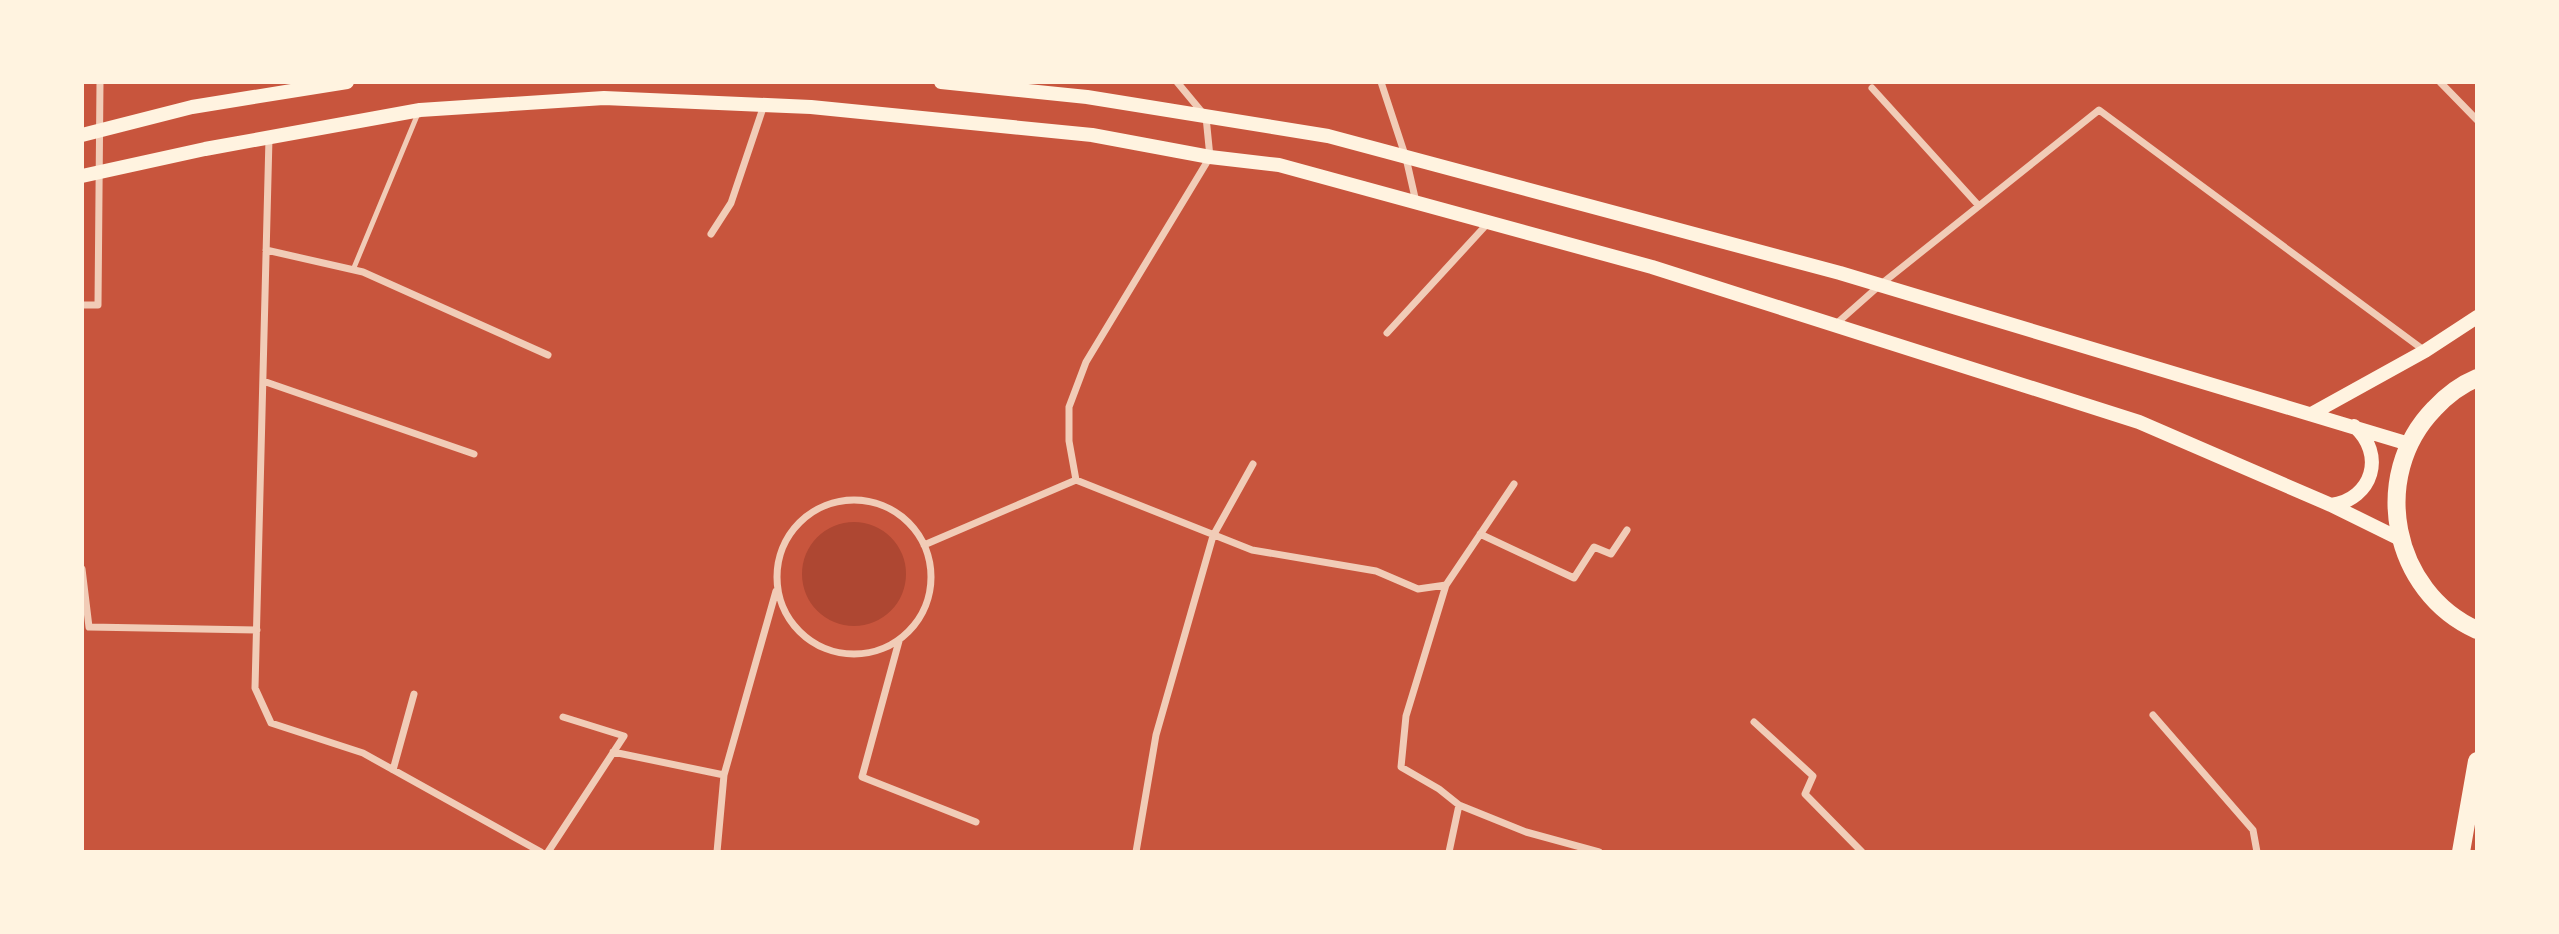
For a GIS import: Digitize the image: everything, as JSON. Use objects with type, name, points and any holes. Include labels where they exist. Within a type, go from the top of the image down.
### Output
[{"type":"main road","points":[[82,135],[192,107],[347,82]]},
{"type":"main road","points":[[941,82],[1087,97],[1328,136],[1840,273],[2409,444]]},
{"type":"main road","points":[[82,176],[420,110],[604,98],[811,107],[1092,135],[1210,157],[1279,165],[1652,267],[2139,422],[2332,505],[2400,539]]},
{"type":"main road","points":[[2312,413],[2425,351],[2477,317]]},
{"type":"main road","points":[[2477,378],[2444,399],[2424,419],[2409,444],[2398,475],[2396,507],[2400,539],[2412,569],[2433,600],[2463,624],[2477,630]]},
{"type":"main road","points":[[2332,505],[2356,496],[2368,482],[2371,473],[2370,447],[2366,438],[2353,426]]},
{"type":"main road","points":[[2461,852],[2477,761]]},
{"type":"street","points":[[82,305],[98,305],[100,82]]},
{"type":"street","points":[[1076,480],[1069,441],[1069,407],[1086,362],[1210,157],[1206,117],[1177,82]]},
{"type":"street","points":[[1381,82],[1406,158],[1416,203]]},
{"type":"street","points":[[2440,82],[2477,120]]},
{"type":"street","points":[[1872,88],[1979,206]]},
{"type":"street","points":[[711,234],[732,203],[764,105]]},
{"type":"street","points":[[1835,325],[1880,285],[2099,110],[2425,351]]},
{"type":"street","points":[[269,138],[255,688],[271,723],[363,753],[541,852]]},
{"type":"street","points":[[1387,333],[1488,222]]},
{"type":"street","points":[[266,250],[363,272],[548,355]]},
{"type":"street","points":[[263,381],[474,454]]},
{"type":"street","points":[[1136,852],[1156,735],[1213,536],[1253,464]]},
{"type":"street","points":[[924,545],[1076,480],[1252,550],[1376,571],[1418,589],[1446,585]]},
{"type":"street","points":[[1514,484],[1446,585],[1406,716],[1401,767],[1439,789],[1459,805],[1526,832],[1599,852]]},
{"type":"street","points":[[717,852],[724,775],[776,589],[777,565],[785,542],[800,522],[820,508],[843,500],[868,501],[891,510],[910,524],[924,545],[931,570],[929,597],[918,621],[899,641],[876,652],[849,655],[823,648],[800,634],[784,613],[776,589]]},
{"type":"street","points":[[1480,534],[1574,578],[1594,547],[1611,554],[1627,530]]},
{"type":"street","points":[[82,569],[89,627],[82,636]]},
{"type":"street","points":[[89,627],[257,630]]},
{"type":"street","points":[[899,641],[862,776],[976,822]]},
{"type":"street","points":[[393,769],[414,694]]},
{"type":"street","points":[[2152,715],[2253,830],[2257,852]]},
{"type":"street","points":[[548,852],[624,736],[563,717]]},
{"type":"street","points":[[1754,722],[1813,776],[1805,794],[1862,852]]},
{"type":"street","points":[[613,752],[724,775]]},
{"type":"street","points":[[1449,852],[1459,805]]},
{"type":"lane","points":[[353,270],[420,110]]},
{"type":"shaded area","points":[[854,522],[874,526],[891,537],[902,554],[906,574],[902,594],[891,611],[874,622],[854,626],[834,622],[817,611],[806,594],[802,574],[806,554],[817,537],[834,526]]}]
